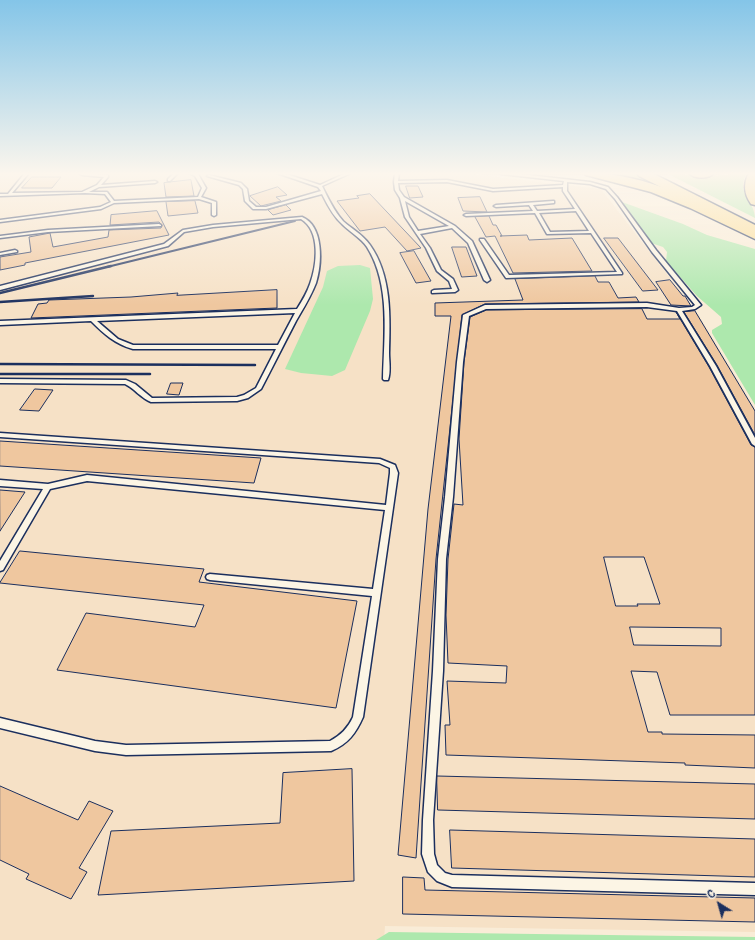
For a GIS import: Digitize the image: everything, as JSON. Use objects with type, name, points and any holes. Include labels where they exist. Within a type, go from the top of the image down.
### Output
[{"type":"highway","points":[[728,217],[755,231]]},
{"type":"highway","points":[[745,217],[755,222]]},
{"type":"main road","points":[[719,217],[755,235]]},
{"type":"lane","points":[[0,221],[32,217]]},
{"type":"lane","points":[[339,217],[343,224],[363,239],[378,267],[386,300],[386,379]]},
{"type":"lane","points":[[408,217],[428,248],[439,271],[451,280],[455,290],[434,292]]},
{"type":"lane","points":[[435,217],[453,227],[470,242],[487,280]]},
{"type":"lane","points":[[539,217],[549,233],[592,232]]},
{"type":"lane","points":[[482,240],[508,277],[620,273],[582,217]]},
{"type":"lane","points":[[629,217],[654,252],[698,302],[697,306],[679,310],[647,305],[485,307],[466,315],[442,559],[438,671],[428,820],[428,854],[432,868],[441,877],[452,881],[755,889]]},
{"type":"lane","points":[[0,288],[166,245],[183,231],[213,226],[298,218],[308,222],[318,243],[314,282],[258,389],[246,397],[237,399],[151,400],[145,398],[134,385],[126,382],[0,381]]},
{"type":"lane","points":[[0,237],[48,231],[159,225]]},
{"type":"lane","points":[[417,233],[453,227]]},
{"type":"lane","points":[[0,254],[15,251]]},
{"type":"lane","points":[[679,310],[713,366],[755,444]]},
{"type":"lane","points":[[0,323],[299,311]]},
{"type":"lane","points":[[92,319],[115,341],[128,346],[281,347]]},
{"type":"lane","points":[[0,435],[380,461],[393,467],[394,473],[378,594],[358,717],[352,731],[341,742],[331,746],[126,750],[95,746],[0,723]]},
{"type":"lane","points":[[0,483],[48,487],[87,478],[390,508]]},
{"type":"lane","points":[[0,568],[48,487]]},
{"type":"lane","points":[[210,576],[378,594]]},
{"type":"shaded area","points":[[0,217],[623,217],[698,314],[755,409],[755,932],[385,926],[384,940],[0,940]]},
{"type":"green space","points":[[633,217],[663,217],[707,235],[755,249],[755,405],[712,333],[712,330],[722,324],[721,317],[697,296],[666,261],[667,252],[663,247],[651,243]]},
{"type":"green space","points":[[360,265],[370,268],[373,299],[370,311],[345,370],[332,376],[301,373],[285,369],[323,287],[327,271],[338,266]]},
{"type":"green space","points":[[389,932],[755,937],[755,940],[376,940]]},
{"type":"building","points":[[111,217],[160,217],[169,235],[25,263],[25,265],[0,270],[0,257],[31,252],[29,237],[50,233],[53,247],[108,237],[109,230],[161,228],[162,225],[159,222],[110,225]]},
{"type":"building","points":[[349,217],[392,217],[421,248],[407,251],[385,227],[360,231]]},
{"type":"building","points":[[475,217],[489,217],[493,225],[496,225],[502,236],[527,235],[529,240],[572,238],[592,271],[513,273],[495,236],[486,237]]},
{"type":"building","points":[[604,238],[618,238],[658,290],[643,291]]},
{"type":"building","points":[[452,247],[466,247],[477,276],[462,277]]},
{"type":"building","points":[[414,251],[431,281],[416,283],[400,253]]},
{"type":"building","points":[[595,276],[598,282],[609,282],[618,298],[636,297],[639,302],[485,304],[462,315],[436,559],[416,858],[398,855],[428,509],[451,316],[435,316],[435,303],[523,300],[515,279]]},
{"type":"building","points":[[670,280],[683,296],[685,296],[691,306],[671,305],[656,282]]},
{"type":"building","points":[[277,290],[277,308],[31,318],[38,304],[47,303],[49,300],[131,297],[178,293],[177,295]]},
{"type":"building","points":[[642,309],[647,319],[680,319],[676,312],[709,367],[751,445],[755,447],[755,715],[670,715],[657,672],[631,671],[648,732],[662,732],[662,734],[755,735],[755,768],[685,765],[685,763],[446,755],[445,725],[450,725],[447,681],[506,683],[507,666],[448,663],[446,615],[448,559],[454,504],[463,505],[459,439],[464,362],[470,317],[486,310]],"holes":[[[604,557],[644,557],[660,604],[616,606]],[[630,627],[721,628],[721,646],[634,645]]]},
{"type":"building","points":[[695,311],[755,411],[755,435],[717,365],[684,312]]},
{"type":"building","points":[[171,383],[183,383],[179,395],[167,394]]},
{"type":"building","points":[[35,389],[53,390],[39,411],[20,410]]},
{"type":"building","points":[[0,441],[261,458],[254,483],[0,466]]},
{"type":"building","points":[[0,490],[25,492],[0,531]]},
{"type":"building","points":[[20,551],[204,569],[199,582],[357,601],[336,708],[57,670],[86,613],[195,627],[204,605],[0,583]]},
{"type":"building","points":[[352,769],[354,881],[98,895],[111,831],[280,823],[283,773]]},
{"type":"building","points":[[437,776],[755,784],[755,819],[438,810]]},
{"type":"building","points":[[0,786],[78,820],[89,801],[113,811],[79,868],[87,872],[71,899],[26,879],[29,874],[0,860]]},
{"type":"building","points":[[450,830],[755,839],[755,877],[452,868]]},
{"type":"building","points":[[403,877],[424,878],[425,890],[755,898],[755,922],[403,914]]},
{"type":"railway","points":[[107,267],[295,221]]},
{"type":"railway","points":[[0,293],[111,266]]},
{"type":"railway","points":[[0,302],[93,296]]},
{"type":"railway","points":[[0,364],[255,365]]},
{"type":"railway","points":[[0,374],[150,374]]}]
